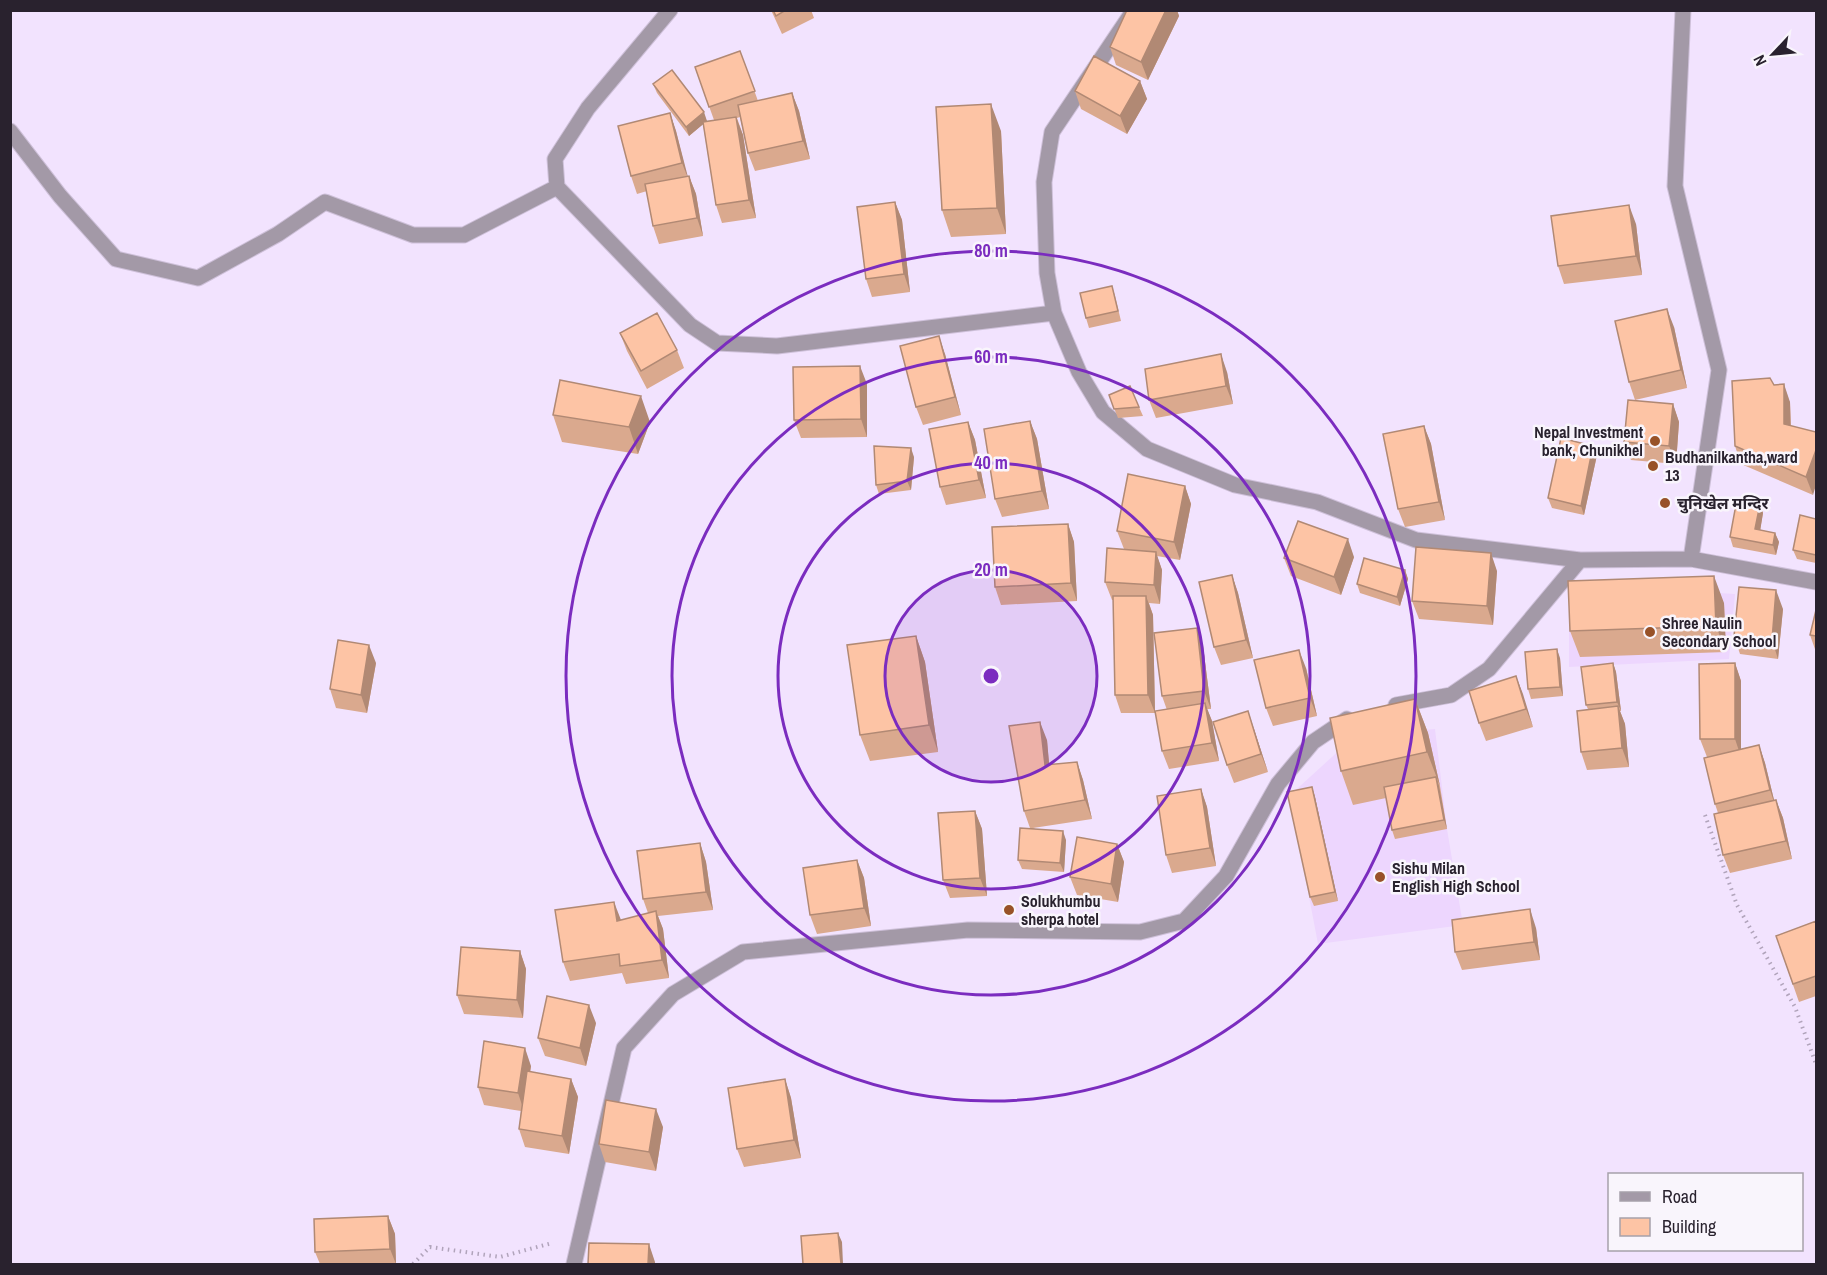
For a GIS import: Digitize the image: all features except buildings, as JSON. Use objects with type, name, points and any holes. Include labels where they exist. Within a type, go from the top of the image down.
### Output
[{"type":"street","points":[[670,10],[588,108],[555,159],[557,187],[690,325],[717,343],[777,346],[1054,313]]},
{"type":"street","points":[[1134,10],[1052,132],[1044,182],[1047,273],[1054,313],[1079,372],[1103,412],[1147,449],[1235,486],[1317,502],[1416,540],[1580,560],[1691,559],[1816,582]]},
{"type":"street","points":[[1683,10],[1675,186],[1719,370],[1691,559]]},
{"type":"street","points":[[10,131],[60,196],[116,259],[198,278],[278,234],[325,202],[413,235],[464,235],[557,187]]},
{"type":"street","points":[[1377,709],[1451,694],[1489,669],[1580,560]]},
{"type":"street","points":[[574,1264],[624,1048],[673,994],[743,952],[968,930],[1140,932],[1184,921],[1226,876],[1278,784],[1313,741],[1356,713]]},
{"type":"path","points":[[1705,815],[1737,905],[1795,1006],[1816,1064]]},
{"type":"path","points":[[413,1264],[430,1247],[500,1257],[581,1235]]},
{"type":"shaded area","name":"Shree Naulin Secondary School","points":[[1684,591],[1735,594],[1729,659],[1569,667],[1569,604]]},
{"type":"shaded area","name":"Sishu Milan English High School","points":[[1435,729],[1447,829],[1463,925],[1318,944],[1291,802],[1288,797],[1355,736]]},
{"type":"place","name":"Nepal Investment bank, Chunikhel","points":[[1655,441]]},
{"type":"place","name":"Budhanilkantha,ward 13","points":[[1653,466]]},
{"type":"place","name":"चुनिखेल मन्दिर","points":[[1665,503]]},
{"type":"place","name":"Shree Naulin Secondary School","points":[[1650,632]]},
{"type":"place","name":"Sishu Milan English High School","points":[[1380,877]]},
{"type":"place","name":"Solukhumbu sherpa hotel","points":[[1009,910]]}]
